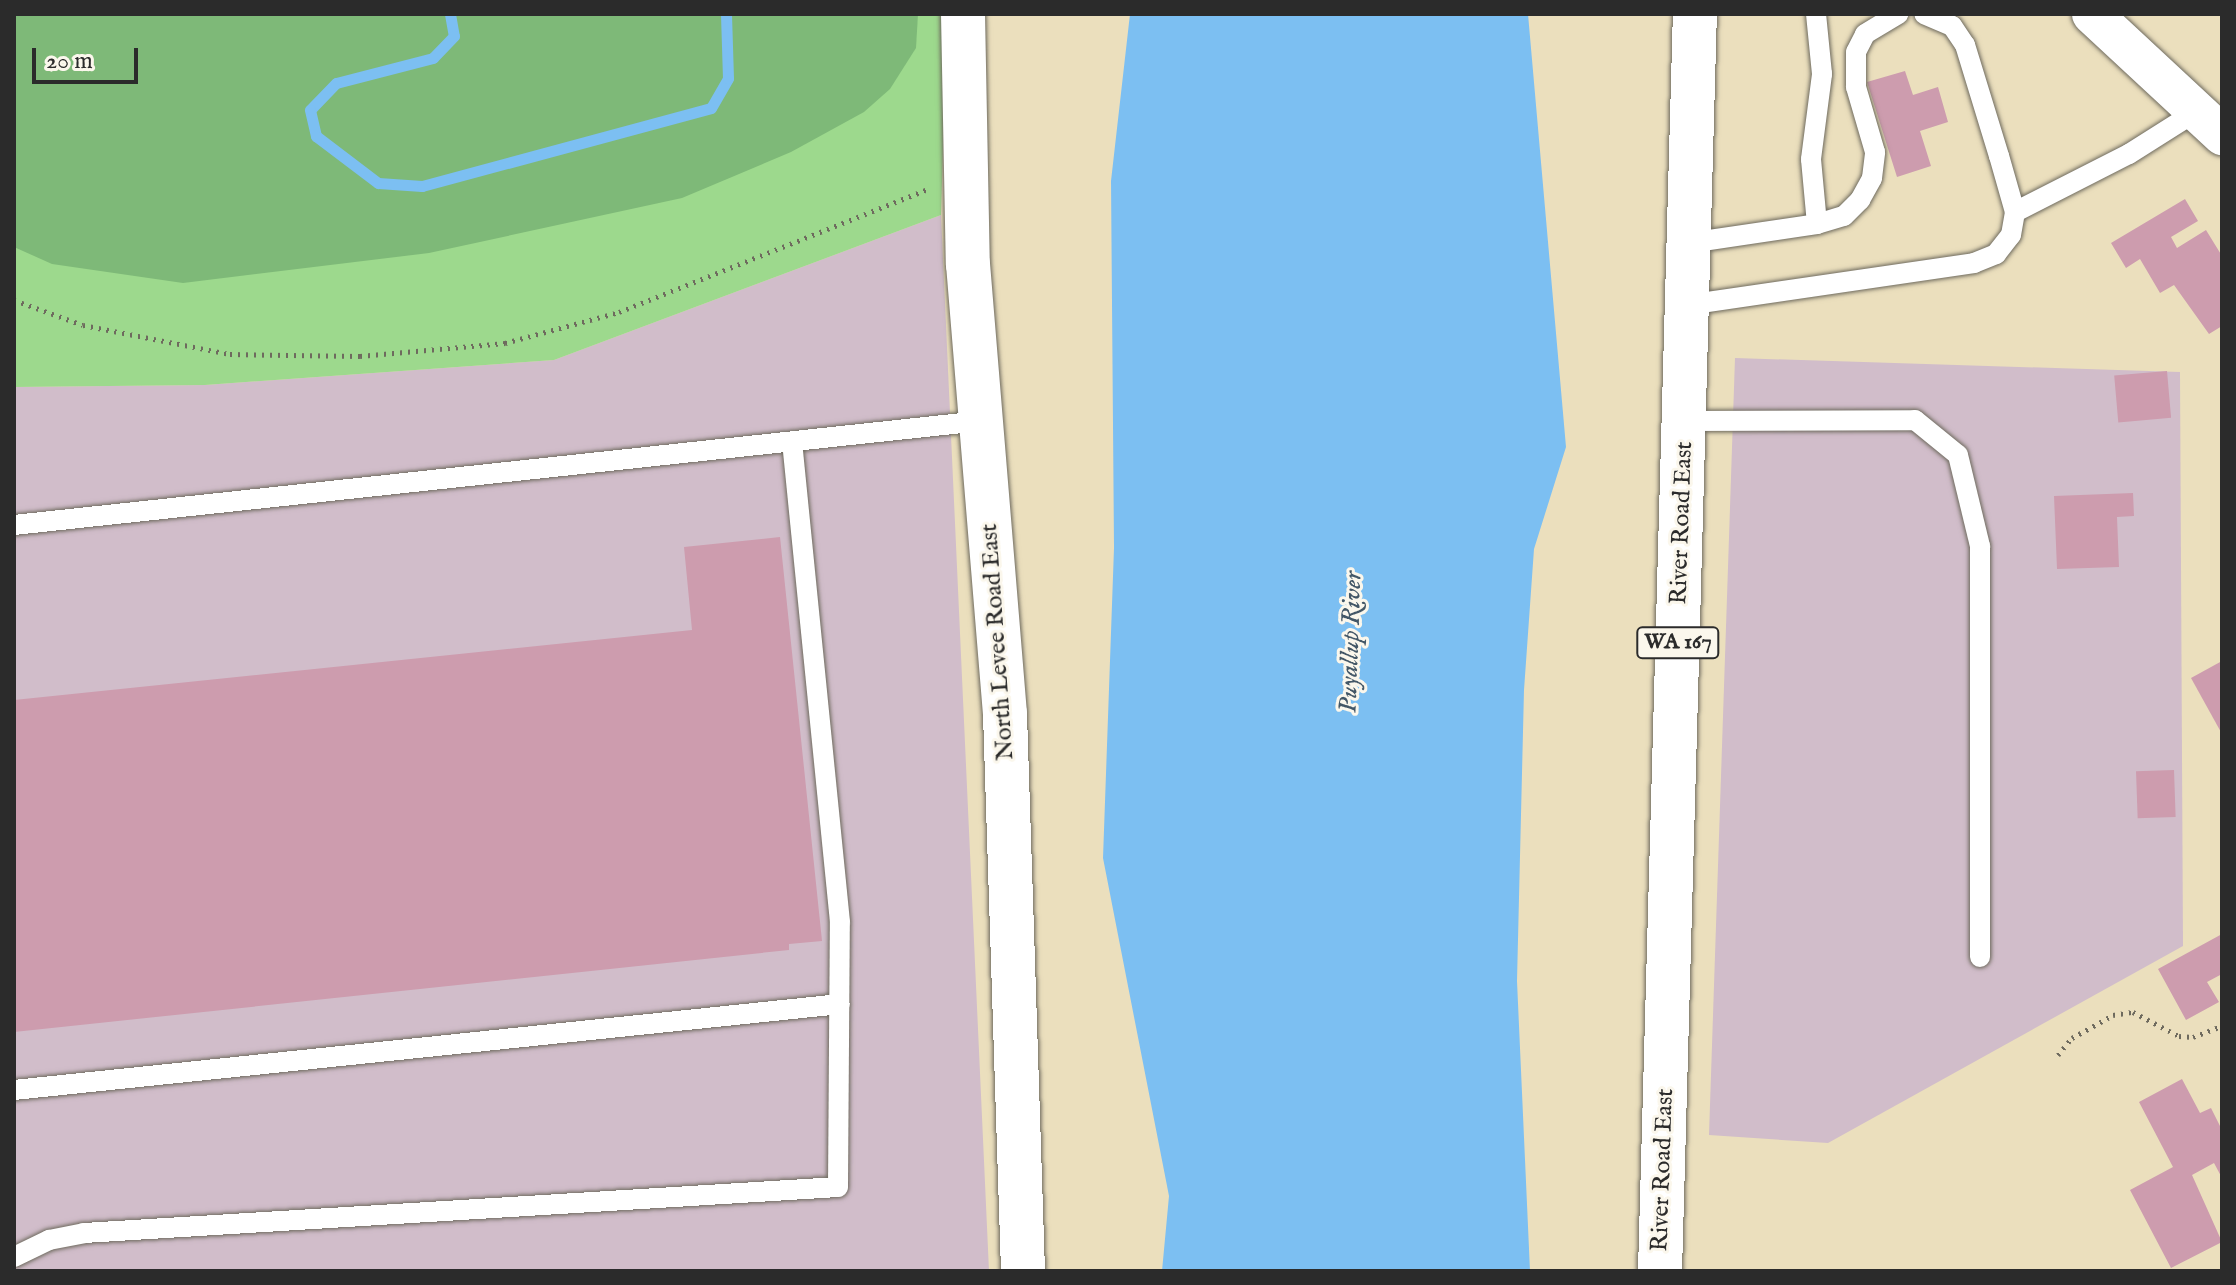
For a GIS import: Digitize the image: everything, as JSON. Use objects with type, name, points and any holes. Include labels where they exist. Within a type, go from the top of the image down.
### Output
[{"type":"main road","name":"North Levee Road East","points":[[963,14],[965,188],[980,421],[1005,714],[1023,1271]]},
{"type":"main road","name":"River Road East","points":[[1660,1271],[1695,14]]},
{"type":"street","points":[[2092,14],[2209,123]]},
{"type":"lane","points":[[1816,14],[1822,74],[1811,159],[1817,224]]},
{"type":"lane","points":[[1689,243],[1817,224],[1844,216],[1860,200],[1872,178],[1875,152],[1856,87],[1856,52],[1865,34],[1898,14]]},
{"type":"lane","points":[[1687,305],[1974,263],[1996,254],[2011,235],[2015,212],[1965,45],[1952,26],[1924,14]]},
{"type":"lane","points":[[2015,212],[2129,154],[2209,123]]},
{"type":"lane","points":[[1685,421],[1915,420],[1958,455],[1980,546],[1980,957]]},
{"type":"lane","points":[[14,525],[980,421]]},
{"type":"lane","points":[[14,1257],[49,1240],[84,1233],[838,1187],[840,922],[792,442]]},
{"type":"lane","points":[[14,1090],[840,1004]]},
{"type":"path","points":[[14,300],[83,325],[230,354],[360,356],[505,343],[619,312],[926,189],[965,188]]},
{"type":"path","points":[[2058,1055],[2072,1038],[2113,1015],[2133,1012],[2179,1036],[2193,1037],[2222,1026]]},
{"type":"shaded area","points":[[941,215],[989,1271],[14,1271],[14,387],[205,385],[554,360]]},
{"type":"shaded area","points":[[1735,358],[2180,372],[2183,946],[1828,1143],[1709,1135]]},
{"type":"green space","points":[[14,14],[947,14],[941,215],[554,360],[205,385],[14,387]]},
{"type":"green space","points":[[14,14],[918,14],[916,48],[890,89],[864,112],[791,152],[682,198],[429,253],[183,283],[52,264],[14,247]]},
{"type":"water","name":"Puyallup River","points":[[1130,14],[1528,14],[1566,447],[1534,549],[1524,690],[1517,981],[1530,1271],[1162,1271],[1169,1196],[1103,858],[1114,548],[1111,181]]},
{"type":"building","points":[[1905,71],[1913,95],[1938,87],[1948,122],[1920,131],[1931,166],[1897,177],[1867,82]]},
{"type":"building","points":[[2185,199],[2198,221],[2171,237],[2177,248],[2206,230],[2222,256],[2222,326],[2209,334],[2174,285],[2160,293],[2140,259],[2126,268],[2111,243]]},
{"type":"building","points":[[2167,371],[2171,418],[2118,422],[2114,376]]},
{"type":"building","points":[[2133,493],[2134,516],[2117,517],[2119,567],[2057,569],[2054,496]]},
{"type":"building","points":[[780,537],[822,941],[789,944],[789,950],[14,1032],[14,700],[692,630],[684,547]]},
{"type":"building","points":[[2222,661],[2222,734],[2191,678]]},
{"type":"building","points":[[2174,770],[2176,817],[2138,818],[2136,771]]},
{"type":"building","points":[[2222,934],[2222,974],[2207,982],[2219,1002],[2186,1020],[2158,969]]},
{"type":"building","points":[[2182,1079],[2200,1113],[2211,1108],[2222,1130],[2222,1178],[2214,1163],[2192,1175],[2222,1242],[2171,1268],[2130,1190],[2173,1167],[2139,1102]]},
{"type":"waterway","points":[[450,14],[454,36],[433,58],[336,83],[310,110],[316,136],[378,183],[422,186],[711,108],[728,78],[726,14]]}]
